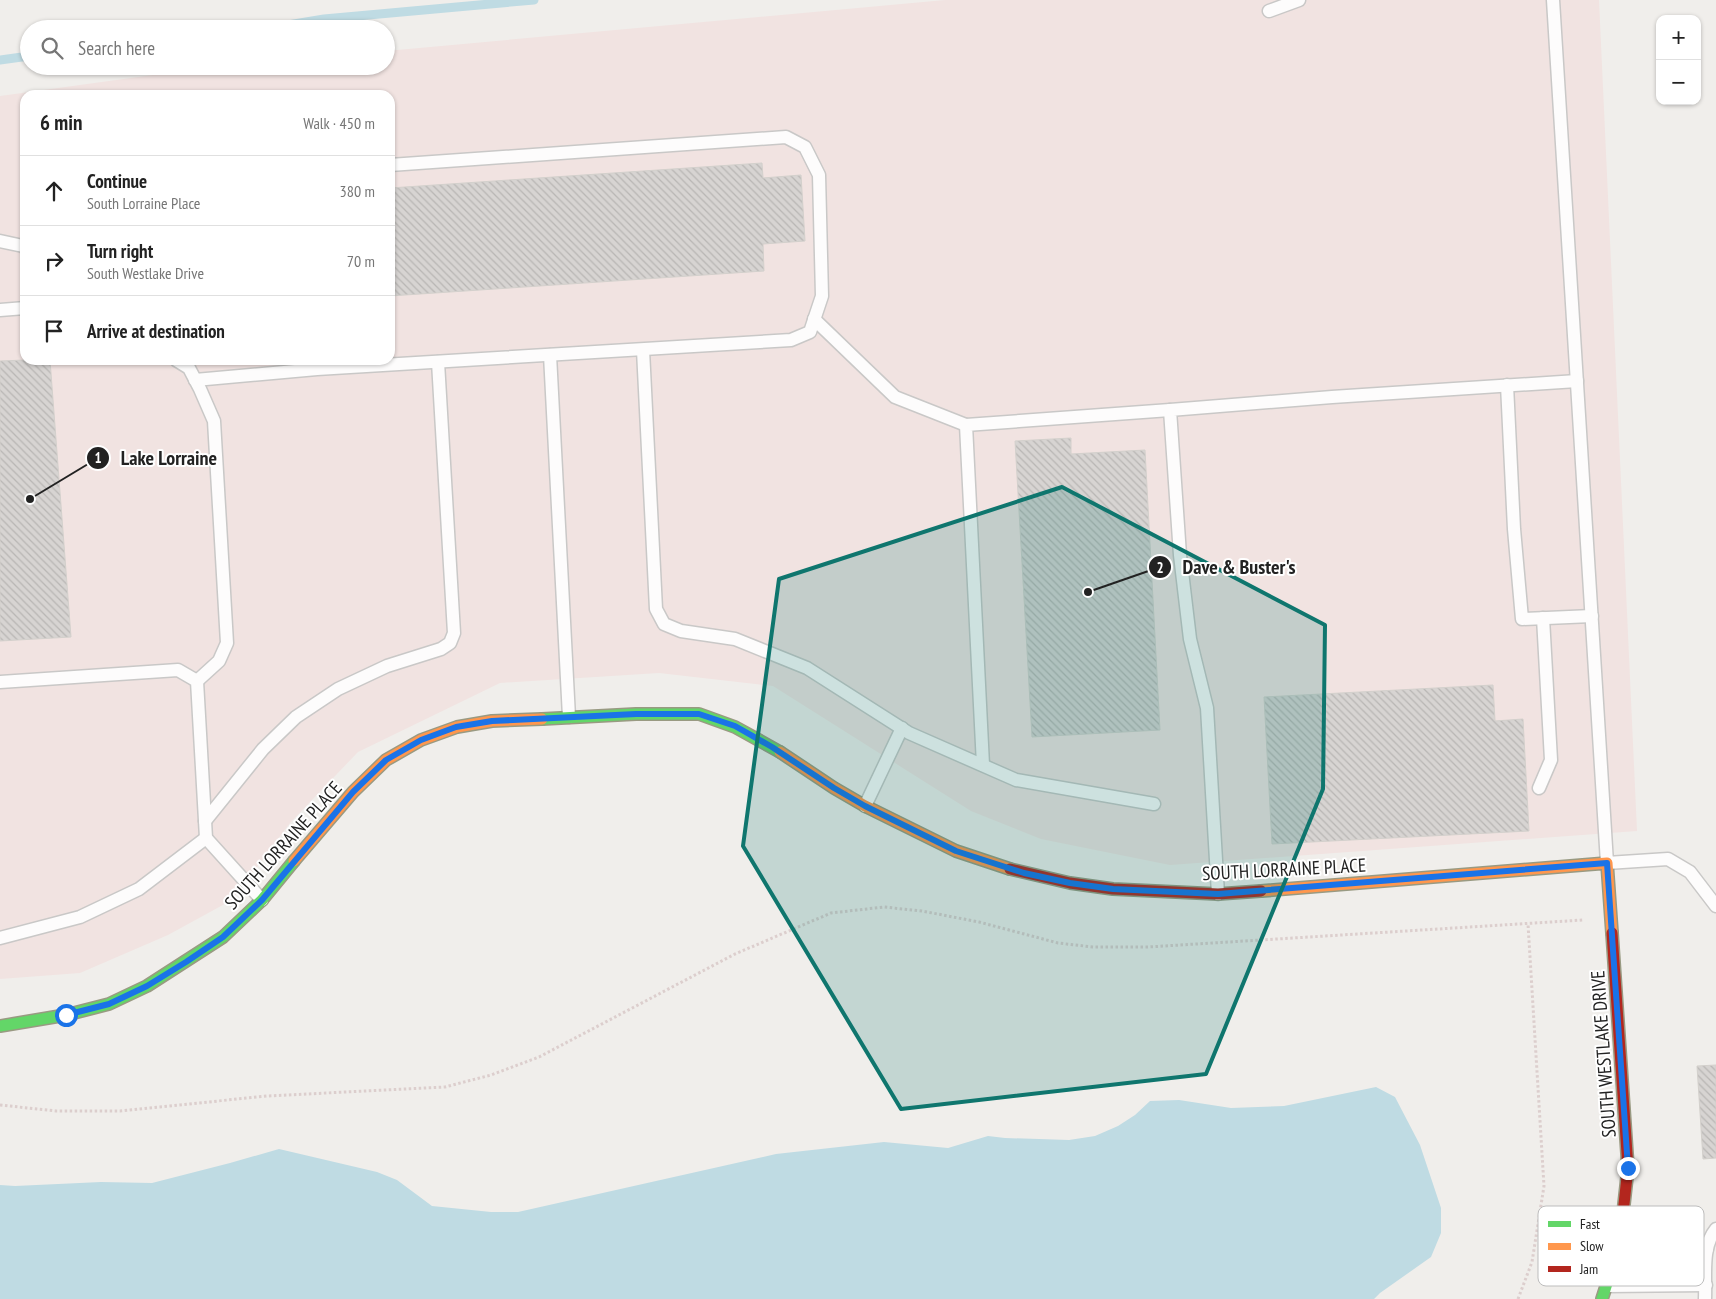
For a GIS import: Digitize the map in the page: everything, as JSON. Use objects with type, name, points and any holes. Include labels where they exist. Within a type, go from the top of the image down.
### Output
[{"type":"street","name":"SOUTH LORRAINE PLACE","points":[[0,1026],[66,1015],[109,1004],[147,986],[186,962],[223,937],[262,900],[353,792],[386,760],[421,740],[456,727],[492,721],[636,714],[699,714],[735,726],[772,747],[865,806],[956,851],[1024,873],[1070,883],[1113,889],[1218,894],[1607,863]]},
{"type":"street","name":"SOUTH WESTLAKE DRIVE","points":[[1607,863],[1628,1168],[1624,1206]]},
{"type":"street","name":"SOUTH WESTLAKE DRIVE","points":[[1602,1299],[1607,1286]]},
{"type":"lane","points":[[1269,11],[1299,0]]},
{"type":"lane","points":[[1553,0],[1607,863],[1668,860],[1690,872],[1716,906]]},
{"type":"lane","points":[[395,165],[786,137],[805,147],[819,175],[822,296],[810,332],[790,340],[395,364]]},
{"type":"lane","points":[[0,241],[20,245]]},
{"type":"lane","points":[[0,310],[20,308]]},
{"type":"lane","points":[[814,319],[895,397],[966,425],[1332,397],[1577,381]]},
{"type":"lane","points":[[644,350],[656,609],[664,624],[681,631],[735,639],[807,668],[909,733],[1016,780],[1154,804]]},
{"type":"lane","points":[[550,355],[569,718]]},
{"type":"lane","points":[[205,821],[263,749],[296,717],[338,689],[386,666],[441,649],[450,643],[454,634],[438,362]]},
{"type":"lane","points":[[184,365],[188,368],[196,380],[214,421],[227,643],[219,661],[197,681]]},
{"type":"lane","points":[[196,380],[316,369],[386,365]]},
{"type":"lane","points":[[1507,385],[1514,529],[1522,619],[1592,616]]},
{"type":"lane","points":[[1170,410],[1180,555],[1190,639],[1207,708],[1218,894]]},
{"type":"lane","points":[[966,425],[983,765]]},
{"type":"lane","points":[[1539,788],[1551,760],[1543,618]]},
{"type":"lane","points":[[0,682],[178,670],[197,681]]},
{"type":"lane","points":[[197,681],[206,838],[262,900]]},
{"type":"lane","points":[[865,806],[902,728]]},
{"type":"lane","points":[[0,938],[80,917],[131,893],[139,889],[206,838]]},
{"type":"lane","points":[[1705,1299],[1707,1249],[1710,1236],[1716,1229]]},
{"type":"path","points":[[0,1105],[56,1111],[120,1111],[267,1096],[445,1087],[492,1075],[539,1057],[735,954],[831,913],[884,907],[922,911],[979,922],[1058,944],[1092,947],[1148,947],[1611,918]]},
{"type":"path","points":[[1528,924],[1544,1186],[1541,1206]]},
{"type":"path","points":[[1518,1299],[1532,1262],[1538,1224]]},
{"type":"highlighted area","points":[[1062,487],[1325,625],[1323,789],[1206,1074],[901,1109],[743,846],[779,579]]},
{"type":"shaded area","points":[[945,0],[1599,0],[1637,831],[1170,865],[1041,839],[971,811],[773,686],[659,673],[500,683],[358,752],[290,823],[232,900],[168,935],[80,973],[0,979],[0,96],[20,93],[20,365],[395,365],[395,90],[44,90],[153,75],[395,75],[395,50]]},
{"type":"water","points":[[1376,1087],[1395,1097],[1420,1145],[1441,1208],[1441,1233],[1431,1257],[1374,1299],[0,1299],[0,1185],[101,1182],[152,1183],[279,1149],[377,1172],[397,1180],[432,1206],[491,1212],[518,1212],[776,1154],[884,1142],[948,1148],[988,1136],[1069,1140],[1095,1136],[1118,1126],[1135,1115],[1150,1101],[1179,1100],[1231,1108],[1284,1106]]},
{"type":"building","points":[[762,163],[763,178],[801,175],[805,241],[763,244],[764,271],[395,296],[395,188]]},
{"type":"building","points":[[20,360],[20,365],[50,365],[71,637],[0,641],[0,361]]},
{"type":"building","points":[[1071,438],[1071,454],[1145,450],[1160,730],[1032,737],[1015,441]]},
{"type":"building","points":[[1493,685],[1495,721],[1523,719],[1529,831],[1272,844],[1264,697]]},
{"type":"building","points":[[1716,1065],[1716,1158],[1703,1159],[1697,1066]]},
{"type":"waterway","points":[[318,20],[534,0]]},
{"type":"waterway","points":[[0,60],[20,57]]},
{"type":"traffic: fast","points":[[542,719],[636,714],[699,714],[735,727],[780,752]]},
{"type":"traffic: fast","points":[[0,1026],[66,1015],[109,1004],[147,986],[223,937],[262,900],[294,861]]},
{"type":"traffic: fast","points":[[1602,1299],[1606,1286]]},
{"type":"traffic: slow","points":[[294,861],[353,792],[386,760],[421,740],[457,727],[492,721],[542,719]]},
{"type":"traffic: slow","points":[[780,752],[865,806],[956,851],[1010,869]]},
{"type":"traffic: slow","points":[[1261,891],[1607,863],[1612,933]]},
{"type":"traffic: jam","points":[[1010,869],[1070,883],[1113,889],[1218,894],[1261,891]]},
{"type":"traffic: jam","points":[[1612,933],[1628,1168],[1624,1206]]},
{"type":"place","name":"Lake Lorraine","points":[[30,499]]},
{"type":"place","name":"Dave & Buster's","points":[[1088,592]]},
{"type":"route","points":[[66,1015],[109,1004],[147,986],[223,937],[262,900],[353,792],[386,760],[421,740],[456,727],[492,721],[636,714],[699,714],[735,726],[772,747],[865,806],[956,851],[1024,873],[1070,883],[1113,889],[1218,894],[1607,863],[1628,1168]]}]
